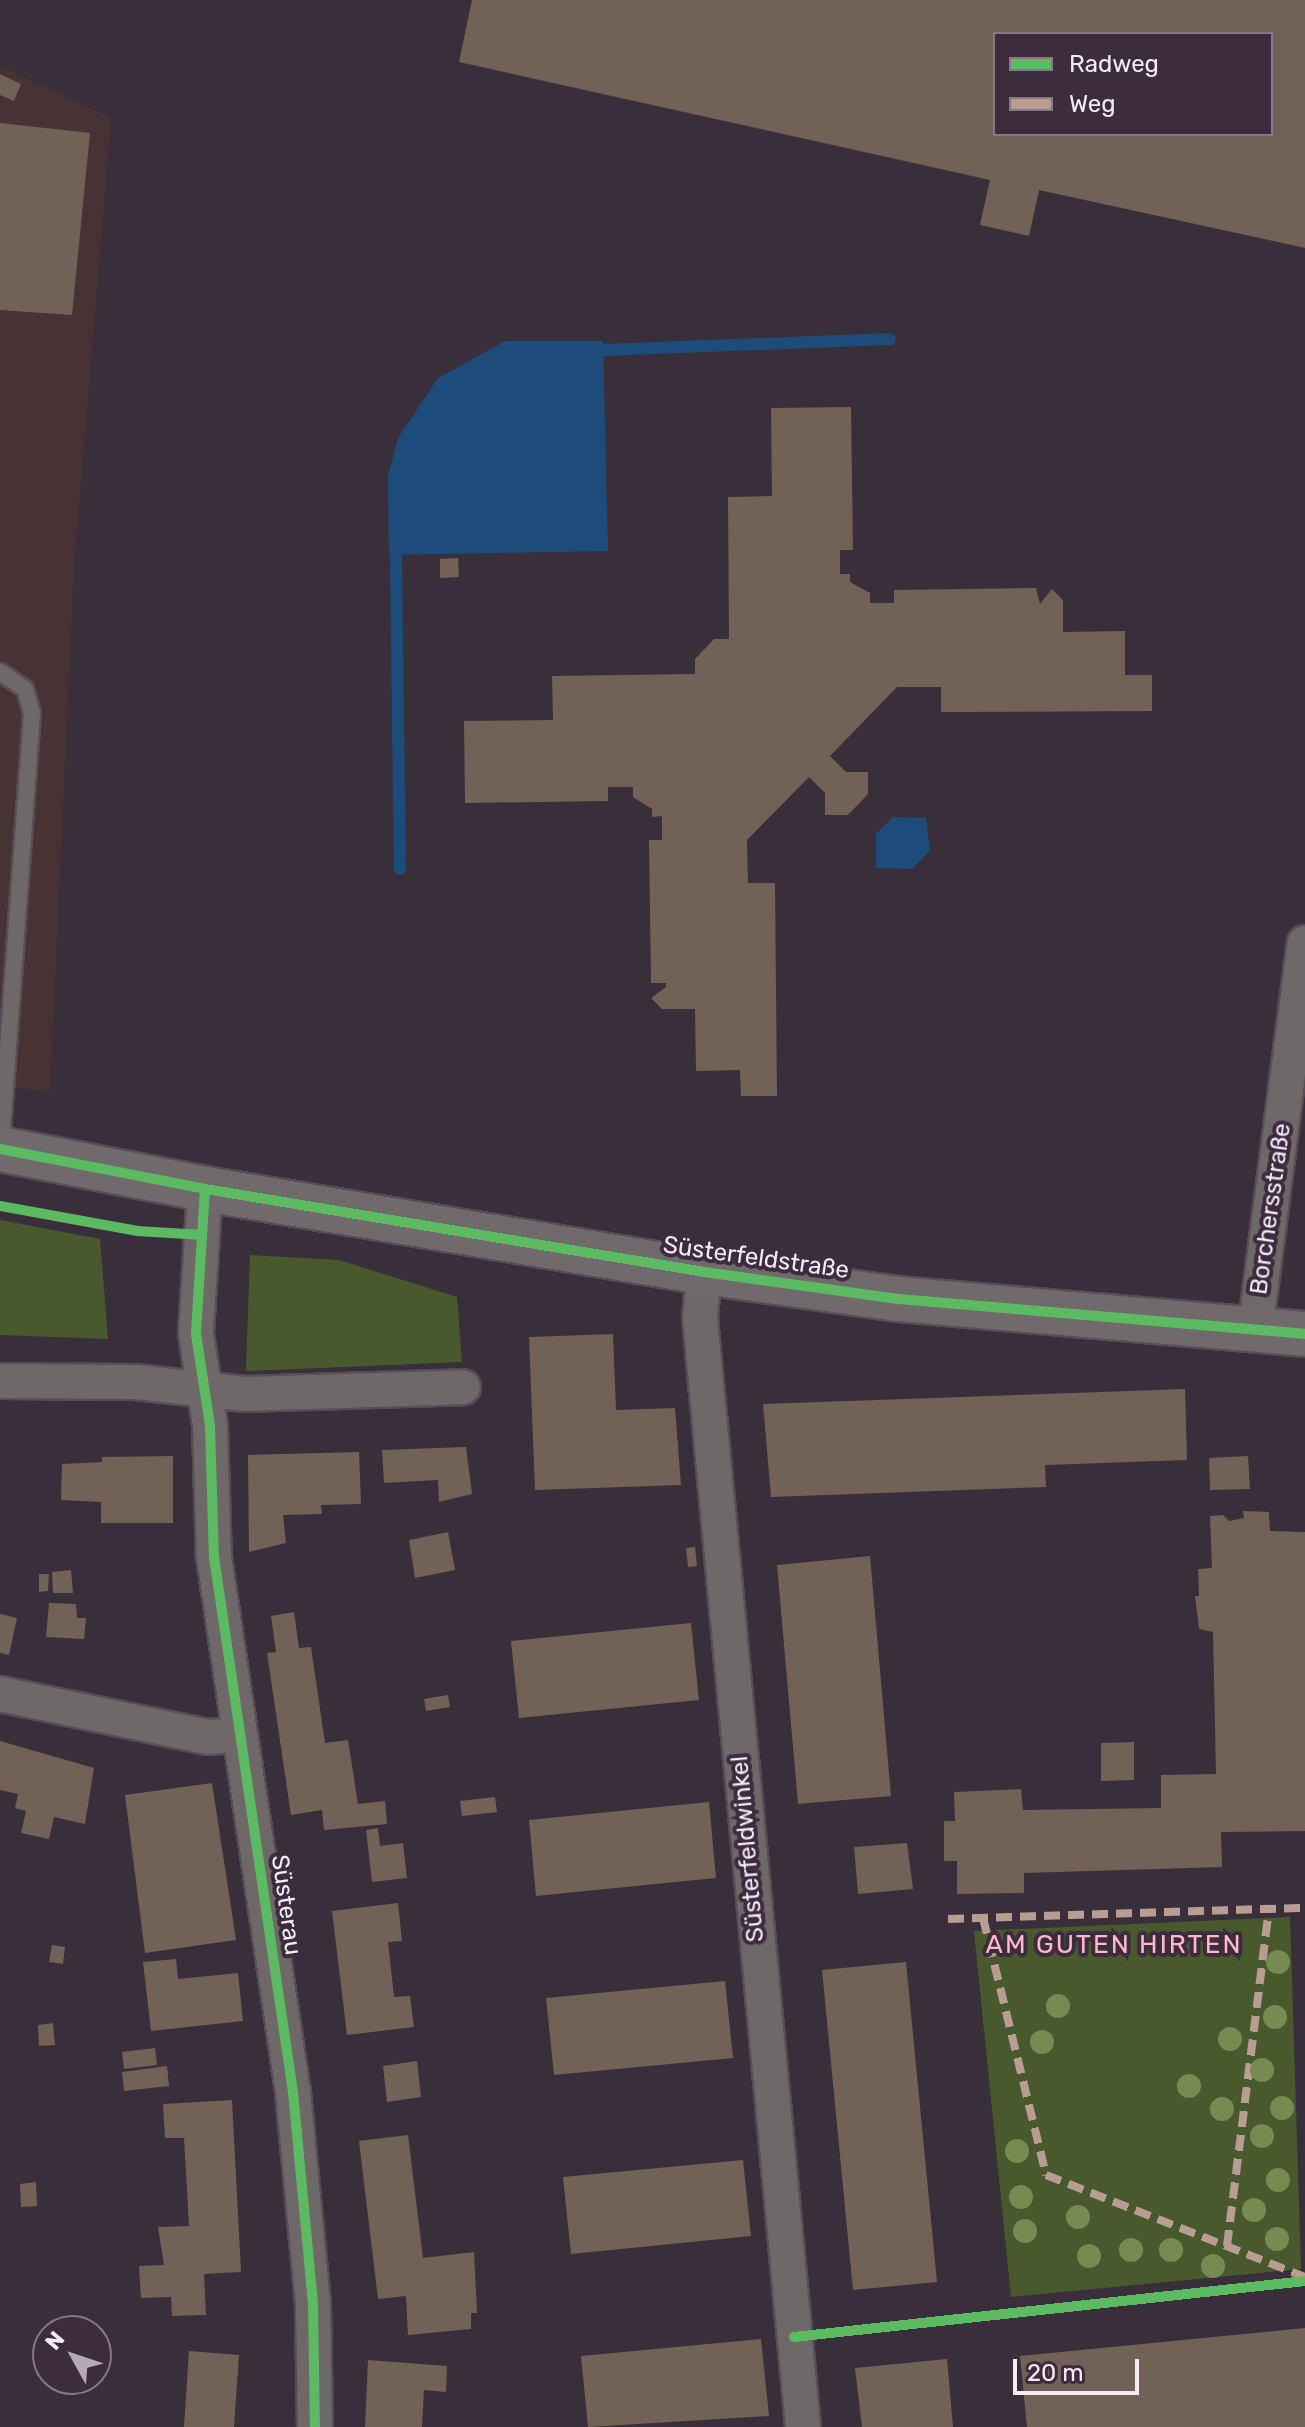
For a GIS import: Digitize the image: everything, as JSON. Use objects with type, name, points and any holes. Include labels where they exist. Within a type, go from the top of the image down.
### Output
[{"type":"street","name":"Borchersstraße","points":[[1255,1331],[1305,943]]},
{"type":"street","name":"Süsterfeldstraße","points":[[0,1149],[205,1189],[704,1272],[898,1299],[1305,1334]]},
{"type":"street","points":[[204,1391],[196,1334],[205,1189]]},
{"type":"street","name":"Süsterfeldwinkel","points":[[704,1272],[700,1318],[803,2427]]},
{"type":"street","points":[[0,1381],[135,1382],[204,1391],[463,1387]]},
{"type":"street","name":"Süsterau","points":[[204,1391],[210,1426],[214,1557],[293,2092],[313,2304],[315,2427]]},
{"type":"street","points":[[0,1694],[208,1737],[240,1735]]},
{"type":"lane","points":[[0,672],[25,689],[32,713],[4,1034],[0,1149]]},
{"type":"shaded area","points":[[0,66],[111,118],[74,566],[50,1092],[0,1086]]},
{"type":"green space","points":[[0,1220],[100,1239],[108,1339],[0,1335]]},
{"type":"green space","points":[[250,1255],[339,1260],[457,1297],[462,1362],[246,1371]]},
{"type":"green space","points":[[1290,1917],[1301,2269],[1011,2297],[974,1931]]},
{"type":"water","points":[[505,341],[603,341],[608,551],[389,555],[388,476],[398,438],[438,378]]},
{"type":"water","points":[[893,817],[926,818],[930,851],[912,869],[876,868],[876,834]]},
{"type":"building","points":[[472,0],[1305,0],[1305,248],[1039,190],[1029,236],[980,225],[990,180],[459,62]]},
{"type":"building","points":[[0,74],[21,84],[14,101],[0,95]]},
{"type":"building","points":[[0,123],[90,133],[72,315],[0,310]]},
{"type":"building","points":[[851,407],[853,550],[840,550],[840,574],[850,574],[850,582],[870,593],[870,603],[894,603],[894,590],[1036,588],[1040,604],[1052,589],[1063,600],[1063,632],[1125,631],[1125,675],[1152,675],[1152,711],[941,712],[941,687],[897,687],[830,756],[846,772],[868,772],[868,794],[848,815],[825,815],[825,793],[809,777],[747,840],[748,883],[775,883],[777,1096],[741,1096],[740,1070],[696,1071],[695,1009],[662,1009],[651,998],[666,987],[666,983],[651,983],[649,840],[662,840],[662,816],[652,817],[652,809],[633,797],[633,787],[608,787],[608,801],[465,803],[464,721],[553,720],[552,676],[695,674],[695,659],[714,639],[729,639],[728,497],[772,496],[771,408]]},
{"type":"building","points":[[458,558],[459,577],[440,578],[440,559]]},
{"type":"building","points":[[613,1334],[616,1410],[675,1408],[681,1485],[535,1490],[529,1337]]},
{"type":"building","points":[[1185,1389],[1187,1460],[1045,1465],[1046,1487],[771,1497],[763,1404]]},
{"type":"building","points":[[466,1447],[472,1494],[439,1502],[438,1480],[384,1483],[382,1450]]},
{"type":"building","points":[[359,1452],[361,1504],[321,1505],[322,1514],[283,1515],[286,1543],[249,1552],[248,1455]]},
{"type":"building","points":[[173,1456],[173,1523],[101,1523],[101,1502],[61,1500],[62,1464],[102,1462],[102,1457]]},
{"type":"building","points":[[1248,1456],[1250,1489],[1210,1490],[1209,1458]]},
{"type":"building","points":[[1243,1511],[1269,1512],[1270,1531],[1305,1532],[1305,1831],[1221,1832],[1222,1867],[1024,1873],[1024,1893],[957,1894],[957,1861],[944,1861],[944,1821],[955,1821],[954,1792],[1021,1789],[1023,1810],[1161,1808],[1161,1775],[1216,1774],[1213,1632],[1199,1629],[1195,1596],[1199,1596],[1198,1569],[1212,1568],[1210,1516],[1223,1515],[1229,1521],[1244,1518]]},
{"type":"building","points":[[448,1532],[455,1570],[415,1578],[409,1540]]},
{"type":"building","points":[[695,1547],[697,1566],[688,1567],[686,1548]]},
{"type":"building","points":[[870,1556],[891,1796],[798,1804],[777,1565]]},
{"type":"building","points":[[71,1570],[73,1593],[53,1593],[52,1572]]},
{"type":"building","points":[[39,1574],[49,1574],[48,1591],[39,1592]]},
{"type":"building","points":[[49,1603],[76,1604],[77,1618],[86,1618],[84,1639],[46,1637]]},
{"type":"building","points":[[294,1612],[299,1648],[311,1647],[325,1743],[348,1740],[358,1804],[385,1801],[387,1824],[324,1830],[322,1810],[291,1815],[267,1653],[276,1652],[271,1616]]},
{"type":"building","points":[[0,1614],[17,1618],[9,1655],[0,1653]]},
{"type":"building","points":[[691,1623],[699,1700],[519,1718],[511,1641]]},
{"type":"building","points":[[448,1695],[450,1707],[426,1711],[424,1699]]},
{"type":"building","points":[[0,1741],[94,1768],[85,1824],[54,1817],[49,1839],[21,1833],[26,1811],[15,1808],[18,1794],[0,1790]]},
{"type":"building","points":[[1134,1742],[1134,1780],[1101,1781],[1101,1743]]},
{"type":"building","points":[[212,1783],[236,1940],[145,1953],[125,1795]]},
{"type":"building","points":[[495,1797],[497,1812],[462,1816],[460,1801]]},
{"type":"building","points":[[709,1802],[716,1878],[536,1896],[529,1820]]},
{"type":"building","points":[[378,1828],[380,1846],[403,1843],[407,1878],[372,1882],[366,1830]]},
{"type":"building","points":[[907,1843],[913,1889],[858,1894],[854,1847]]},
{"type":"building","points":[[398,1903],[402,1941],[388,1942],[394,1997],[410,1996],[414,2027],[347,2035],[332,1911]]},
{"type":"building","points":[[52,1945],[65,1947],[63,1964],[49,1962]]},
{"type":"building","points":[[176,1959],[178,1979],[238,1973],[243,2021],[151,2031],[143,1962]]},
{"type":"building","points":[[906,1962],[937,2282],[853,2290],[822,1970]]},
{"type":"building","points":[[725,1981],[733,2058],[554,2075],[546,1998]]},
{"type":"building","points":[[53,2023],[55,2045],[39,2046],[38,2025]]},
{"type":"building","points":[[155,2048],[157,2065],[124,2069],[122,2052]]},
{"type":"building","points":[[417,2061],[421,2097],[387,2102],[383,2066]]},
{"type":"building","points":[[167,2066],[169,2086],[124,2091],[122,2072]]},
{"type":"building","points":[[232,2100],[241,2272],[204,2274],[206,2315],[172,2316],[171,2297],[141,2298],[139,2266],[164,2265],[158,2227],[189,2226],[184,2138],[165,2138],[163,2104]]},
{"type":"building","points":[[408,2135],[423,2258],[474,2252],[477,2313],[471,2313],[471,2329],[408,2335],[406,2296],[378,2299],[359,2141]]},
{"type":"building","points":[[743,2160],[751,2236],[571,2254],[563,2177]]},
{"type":"building","points":[[36,2182],[37,2206],[21,2207],[20,2184]]},
{"type":"building","points":[[1305,2328],[1305,2427],[1027,2427],[1020,2356]]},
{"type":"building","points":[[761,2339],[769,2416],[588,2427],[581,2356]]},
{"type":"building","points":[[189,2351],[239,2355],[234,2427],[184,2427]]},
{"type":"building","points":[[947,2359],[953,2427],[862,2427],[855,2368]]},
{"type":"building","points":[[368,2360],[447,2366],[446,2392],[424,2390],[422,2427],[365,2427]]},
{"type":"waterway","points":[[603,350],[890,339]]},
{"type":"waterway","points":[[396,555],[400,869]]},
{"type":"marked path","points":[[948,1919],[1305,1908]]},
{"type":"marked path","points":[[1227,2246],[1269,1911]]},
{"type":"marked path","points":[[983,1918],[1046,2175],[1305,2277]]},
{"type":"cycle path","points":[[0,1149],[205,1189],[704,1272],[898,1299],[1305,1334]]},
{"type":"cycle path","points":[[205,1189],[196,1334],[210,1426],[214,1557],[293,2092],[313,2304],[315,2427]]},
{"type":"cycle path","points":[[0,1206],[138,1231],[202,1235]]},
{"type":"cycle path","points":[[794,2337],[1305,2281]]},
{"type":"district","name":"AM GUTEN HIRTEN","points":[[1114,1945]]}]
